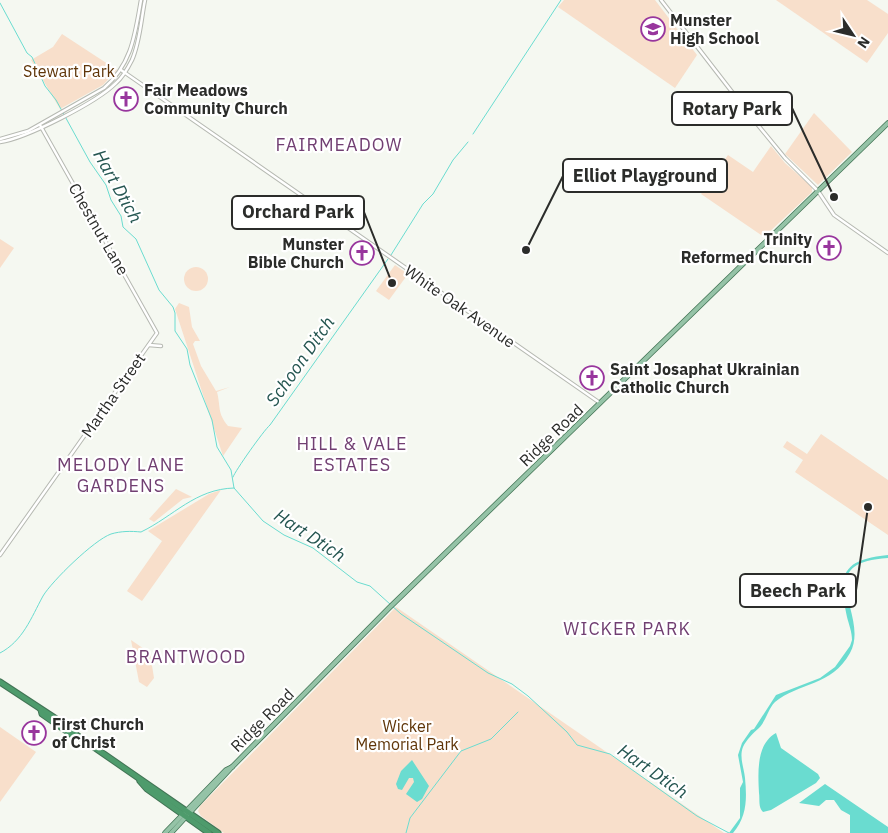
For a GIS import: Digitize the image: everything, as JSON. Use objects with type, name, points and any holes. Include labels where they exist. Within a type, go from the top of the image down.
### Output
[{"type":"highway","points":[[0,682],[74,731],[75,734],[186,813],[218,833]]},
{"type":"highway","points":[[186,813],[210,833]]},
{"type":"main road","name":"Ridge Road","points":[[165,833],[389,608],[888,123]]},
{"type":"main road","name":"Ridge Road","points":[[171,833],[186,813]]},
{"type":"street","points":[[0,140],[16,139],[41,127],[104,88],[121,70],[133,45],[143,0]]},
{"type":"street","points":[[67,111],[106,91],[125,73],[136,47],[143,0]]},
{"type":"street","points":[[661,0],[785,158],[818,191],[834,215],[888,252]]},
{"type":"street","name":"White Oak Avenue","points":[[121,70],[601,404]]},
{"type":"street","name":"Chestnut Lane","points":[[41,127],[157,333]]},
{"type":"street","name":"Martha Street","points":[[0,555],[157,333]]},
{"type":"street","points":[[149,345],[161,346]]},
{"type":"green space","name":"Munster High School","points":[[564,0],[655,0],[697,55],[675,88],[558,7]]},
{"type":"green space","points":[[776,0],[867,0],[888,14],[888,33],[867,63]]},
{"type":"green space","name":"Stewart Park","points":[[62,34],[117,70],[103,85],[60,109],[31,60],[53,47]]},
{"type":"green space","points":[[814,113],[852,152],[818,185],[785,154]]},
{"type":"green space","points":[[771,146],[785,163],[812,187],[812,192],[764,237],[701,194],[728,155],[753,172]]},
{"type":"green space","points":[[0,239],[14,248],[0,268]]},
{"type":"green space","points":[[395,265],[408,274],[389,300],[376,291]]},
{"type":"green space","points":[[196,267],[205,270],[208,279],[205,288],[196,291],[187,288],[184,279],[187,270]]},
{"type":"green space","points":[[179,303],[189,307],[192,327],[200,341],[195,341],[193,344],[201,366],[216,391],[230,387],[217,392],[222,417],[228,426],[242,428],[223,456],[175,309]]},
{"type":"green space","points":[[821,434],[888,480],[888,535],[795,472],[803,460],[783,447],[787,441],[807,454]]},
{"type":"green space","points":[[176,489],[192,497],[183,499],[154,522],[149,519]]},
{"type":"green space","points":[[221,490],[142,601],[127,591],[162,541],[148,531],[209,494]]},
{"type":"green space","name":"Wicker Memorial Park","points":[[396,607],[724,833],[224,833],[201,816],[198,811],[200,806]]},
{"type":"green space","points":[[131,640],[150,653],[154,678],[147,687],[139,682]]},
{"type":"green space","points":[[0,727],[36,752],[0,802]]},
{"type":"water","points":[[888,555],[888,558],[864,562],[851,570],[846,580],[854,623],[854,638],[850,653],[843,664],[824,678],[794,691],[775,702],[761,725],[744,744],[741,755],[746,786],[745,807],[738,827],[733,833],[729,833],[740,818],[740,788],[743,782],[738,755],[742,743],[751,730],[754,729],[776,695],[820,678],[835,667],[850,646],[852,640],[843,589],[847,571],[852,565],[861,561]]},
{"type":"water","points":[[776,733],[781,748],[818,774],[820,778],[816,783],[771,810],[763,812],[760,808],[758,777],[760,760],[765,744]]},
{"type":"water","points":[[412,760],[429,786],[422,799],[417,802],[406,794],[414,782],[413,778],[409,778],[402,790],[398,789],[396,784],[401,771]]},
{"type":"water","points":[[825,784],[888,827],[888,833],[850,833],[850,815],[841,810],[834,800],[826,800],[819,806],[799,803]]},
{"type":"waterway","name":"Schoon Ditch","points":[[473,134],[561,0]]},
{"type":"waterway","name":"Hart Dtich","points":[[0,3],[27,53],[32,57],[45,86],[56,100],[90,162],[106,185],[111,200],[121,216],[123,227],[136,239],[159,290],[173,307],[175,331],[187,349],[190,365],[212,420],[217,447],[231,470],[234,488],[263,521],[284,535],[313,548],[357,582],[370,586],[401,614],[488,673],[512,684],[567,732],[577,745],[610,754],[697,816],[729,833]]},
{"type":"waterway","name":"Schoon Ditch","points":[[391,255],[423,204],[433,194],[453,160],[468,142]]},
{"type":"waterway","name":"Schoon Ditch","points":[[233,477],[388,259]]},
{"type":"waterway","points":[[0,653],[21,635],[48,589],[94,544],[111,534],[141,532],[196,498],[208,493],[234,488]]},
{"type":"waterway","points":[[406,833],[410,818],[461,751],[491,739],[518,712]]},
{"type":"place","name":"Munster High School","points":[[653,29]]},
{"type":"place","name":"Fair Meadows Community Church","points":[[126,99]]},
{"type":"place","name":"Rotary Park","points":[[834,197]]},
{"type":"place","name":"Trinity Reformed Church","points":[[829,248]]},
{"type":"place","name":"Elliot Playground","points":[[526,250]]},
{"type":"place","name":"Munster Bible Church","points":[[362,253]]},
{"type":"place","name":"Orchard Park","points":[[392,283]]},
{"type":"place","name":"Saint Josaphat Ukrainian Catholic Church","points":[[592,378]]},
{"type":"place","name":"Beech Park","points":[[868,507]]},
{"type":"place","name":"First Church of Christ","points":[[34,733]]},
{"type":"district","name":"FAIRMEADOW","points":[[339,144]]},
{"type":"district","name":"HILL & VALE ESTATES","points":[[352,453]]},
{"type":"district","name":"MELODY LANE GARDENS","points":[[121,474]]},
{"type":"district","name":"WICKER PARK","points":[[627,628]]},
{"type":"district","name":"BRANTWOOD","points":[[186,656]]}]
